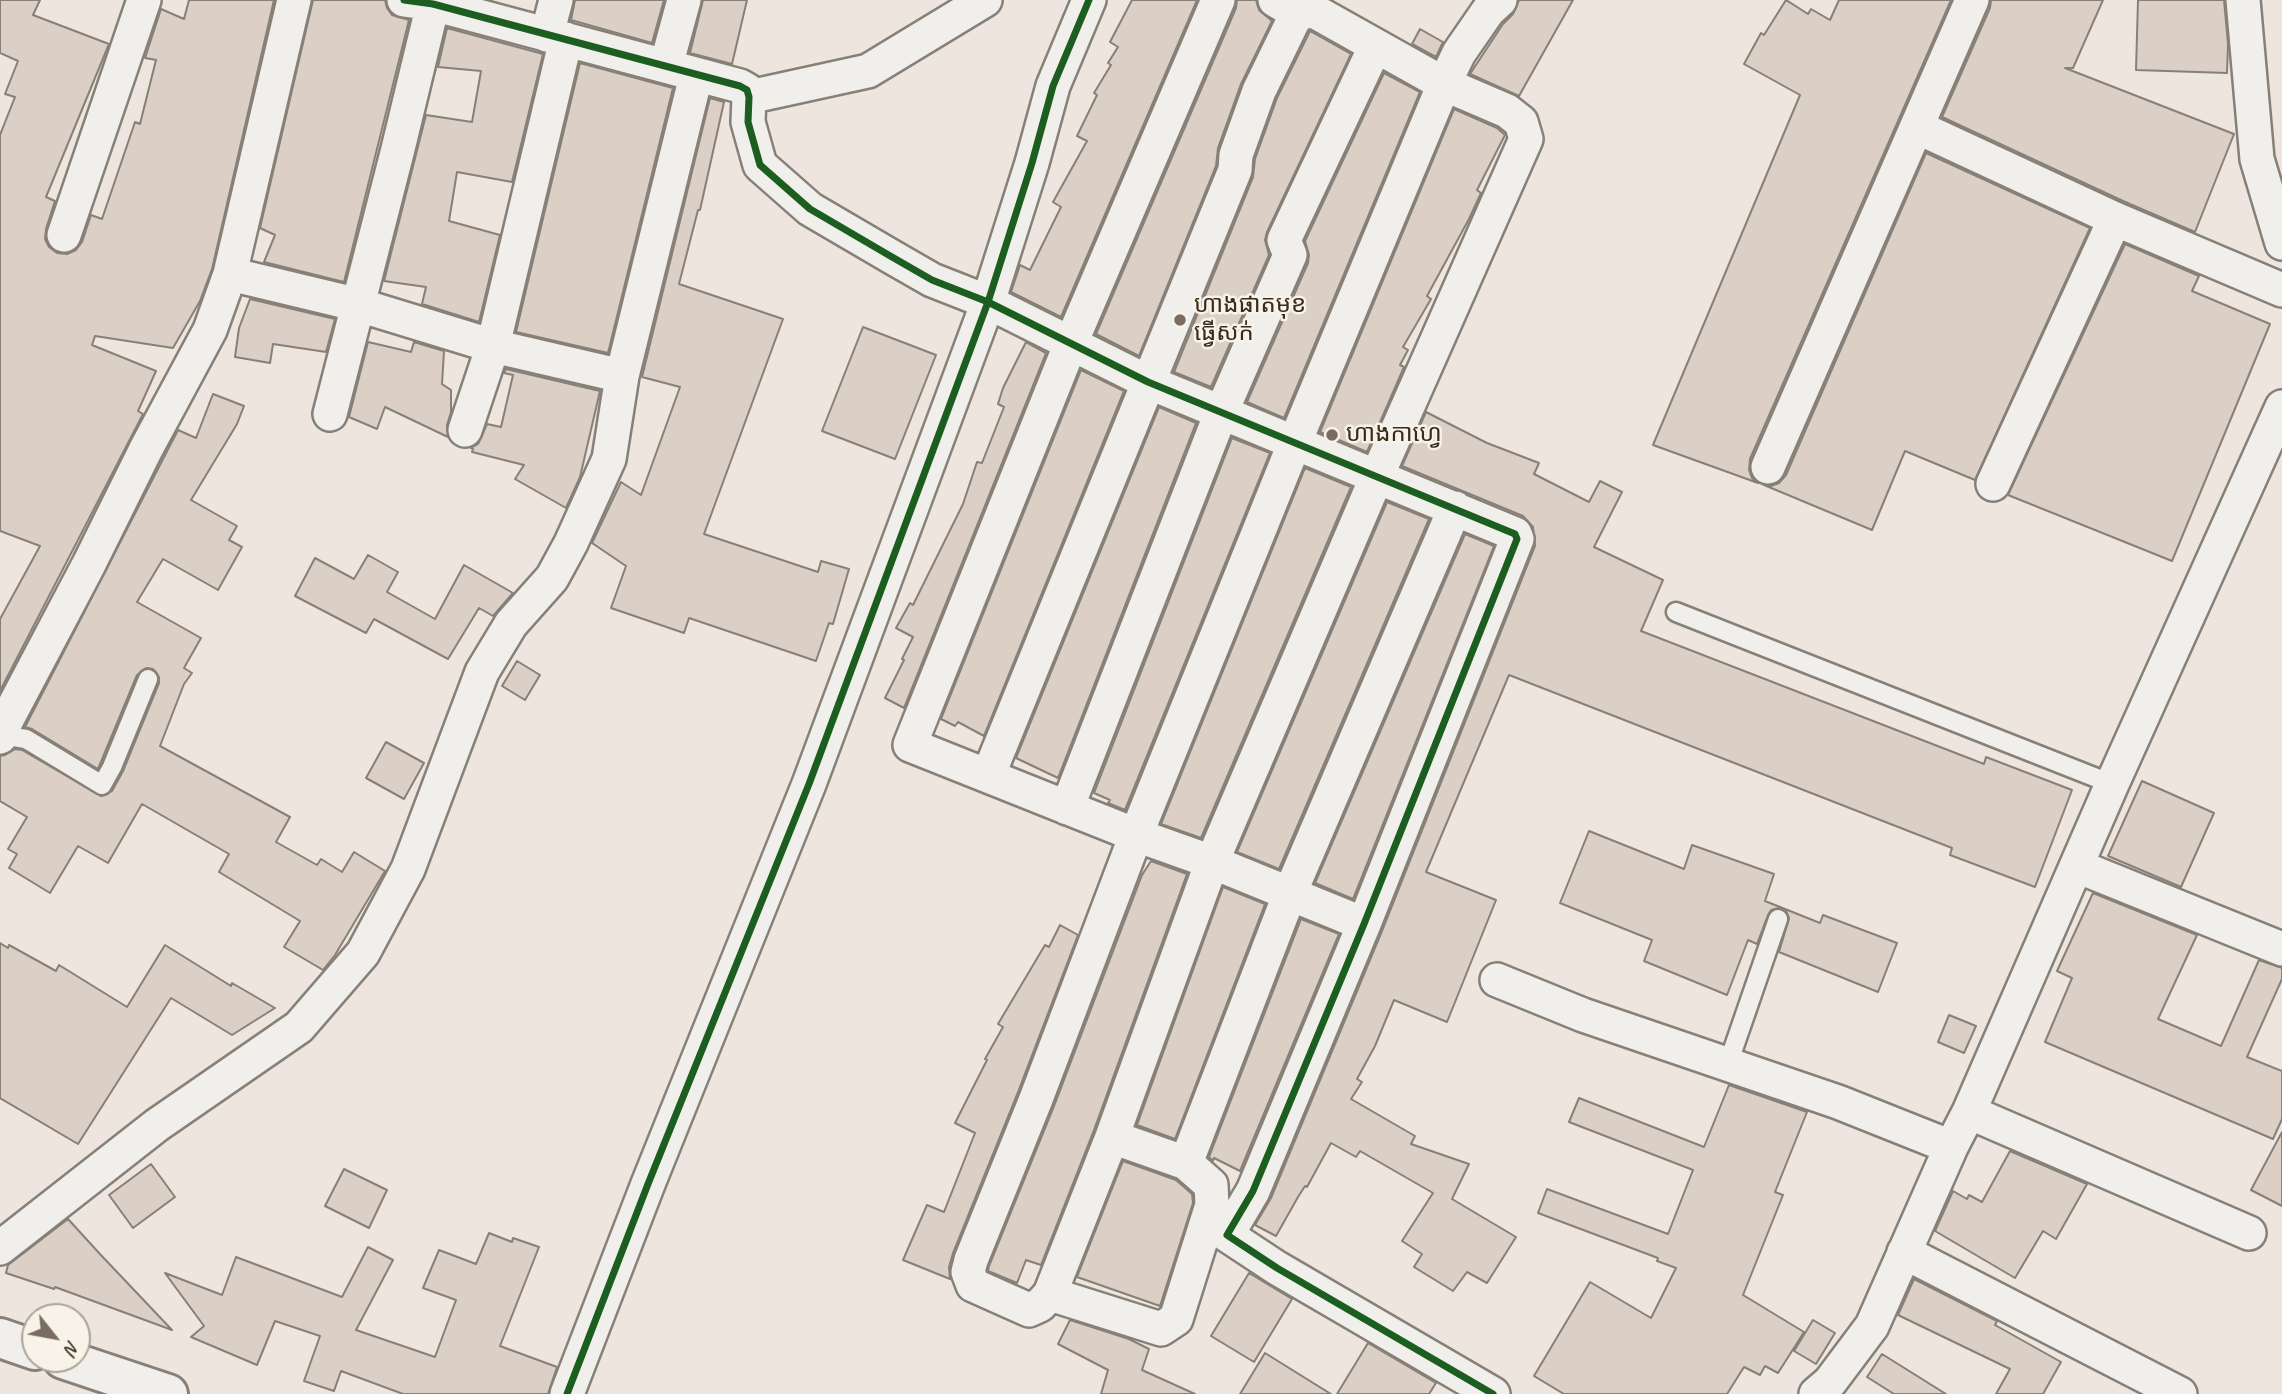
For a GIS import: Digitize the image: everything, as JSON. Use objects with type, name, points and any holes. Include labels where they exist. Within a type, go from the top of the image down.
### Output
[{"type":"street","points":[[64,235],[144,0]]},
{"type":"street","points":[[1,731],[210,330],[230,274],[294,0]]},
{"type":"street","points":[[465,430],[493,346],[557,37],[556,0]]},
{"type":"street","points":[[0,1248],[157,1125],[299,1027],[363,953],[408,869],[482,672],[511,624],[552,578],[609,459],[622,376],[681,71],[684,0]]},
{"type":"street","points":[[749,97],[868,71],[985,0]]},
{"type":"street","points":[[567,1394],[648,1184],[809,785],[988,302],[1053,86],[1089,0]]},
{"type":"street","points":[[1218,0],[1071,343],[910,745],[1364,924]]},
{"type":"street","points":[[988,776],[1235,170],[1236,155],[1286,6],[1314,11],[1444,84],[1507,111],[1521,122],[1526,139],[1377,476],[1212,862],[1112,1137],[1050,1294],[1040,1305],[1029,1310],[973,1284],[968,1272],[1136,835],[1444,84],[1459,53],[1488,11],[1500,0]]},
{"type":"street","points":[[1768,467],[1972,0]]},
{"type":"street","points":[[2243,0],[2257,159],[2282,243]]},
{"type":"street","points":[[330,414],[359,305],[417,2],[740,86],[747,90],[749,97],[748,122],[760,165],[810,209],[932,279],[988,302],[1147,382],[1515,534],[1517,539],[1364,924],[1253,1191],[1217,1230],[1176,1318],[1161,1329],[1050,1294]]},
{"type":"street","points":[[1068,808],[1221,413],[1290,255],[1284,240],[1375,47]]},
{"type":"street","points":[[1917,127],[2115,219],[2282,290]]},
{"type":"street","points":[[1993,484],[2115,219]]},
{"type":"street","points":[[230,274],[359,305],[493,346],[622,376]]},
{"type":"street","points":[[1816,1394],[1837,1373],[1872,1326],[2282,407]]},
{"type":"street","points":[[1186,1163],[1290,893],[1455,508]]},
{"type":"street","points":[[2077,866],[2282,949]]},
{"type":"street","points":[[1497,980],[1583,1015],[1838,1102],[1951,1147]]},
{"type":"street","points":[[1969,1112],[2249,1233]]},
{"type":"street","points":[[1112,1137],[1186,1163],[1211,1185],[1217,1230],[1493,1394]]},
{"type":"street","points":[[1905,1252],[2180,1394]]},
{"type":"street","points":[[0,1338],[21,1345]]},
{"type":"street","points":[[91,1368],[168,1394]]},
{"type":"lane","points":[[1676,612],[2112,783]]},
{"type":"lane","points":[[1,731],[26,739],[102,785],[148,679]]},
{"type":"lane","points":[[1728,1064],[1778,919]]},
{"type":"building","points":[[0,0],[40,0],[33,15],[109,44],[46,197],[55,201],[45,239],[49,247],[57,253],[67,254],[76,250],[82,242],[91,215],[102,219],[135,122],[140,124],[156,60],[145,58],[161,9],[184,19],[189,0],[274,0],[212,269],[200,301],[173,348],[95,336],[92,345],[156,371],[138,411],[143,414],[0,691],[0,619],[40,546],[0,531],[0,135],[15,97],[5,94],[18,61],[0,53]]},
{"type":"building","points":[[313,0],[385,0],[392,15],[409,20],[344,282],[264,262],[275,235],[260,228]]},
{"type":"building","points":[[575,0],[664,0],[652,43],[571,20]]},
{"type":"building","points":[[703,0],[747,0],[732,64],[690,53]]},
{"type":"building","points":[[1132,0],[1197,0],[1061,317],[1011,292],[1020,265],[1030,270],[1061,207],[1053,202],[1087,141],[1077,136],[1097,95],[1094,93],[1111,65],[1108,63],[1118,47],[1110,42]]},
{"type":"building","points":[[1237,0],[1256,0],[1259,10],[1272,21],[1241,84],[1218,148],[1216,166],[1139,356],[1096,334],[1236,8]]},
{"type":"building","points":[[1519,0],[1573,0],[1519,96],[1470,74],[1503,24],[1513,14]]},
{"type":"building","points":[[1786,0],[1808,14],[1811,9],[1830,20],[1839,0],[1951,0],[1750,459],[1749,470],[1758,483],[1653,445],[1800,95],[1744,64],[1761,33],[1764,35]]},
{"type":"building","points":[[1991,0],[2103,0],[2073,68],[2065,68],[2234,134],[2195,232],[1942,117],[1990,8]]},
{"type":"building","points":[[2138,0],[2224,0],[2228,44],[2227,73],[2136,70]]},
{"type":"building","points":[[447,28],[543,54],[512,182],[457,172],[449,221],[500,235],[479,322],[422,304],[426,287],[384,281],[426,115],[472,122],[481,71],[438,67]]},
{"type":"building","points":[[1420,29],[1443,42],[1436,57],[1412,44]]},
{"type":"building","points":[[1310,31],[1351,54],[1267,232],[1265,240],[1269,255],[1211,387],[1174,372],[1253,177],[1255,159],[1277,98]]},
{"type":"building","points":[[580,63],[673,88],[608,353],[516,332]]},
{"type":"building","points":[[1384,73],[1420,92],[1284,418],[1247,402],[1308,263],[1305,241]]},
{"type":"building","points":[[710,98],[724,102],[700,210],[679,284],[783,319],[704,534],[818,572],[821,561],[849,569],[833,624],[829,623],[816,661],[689,618],[684,633],[611,608],[626,566],[592,543],[621,482],[641,495],[680,387],[642,377]]},
{"type":"building","points":[[1454,109],[1497,128],[1505,135],[1477,190],[1481,193],[1469,219],[1427,296],[1431,299],[1403,347],[1408,350],[1400,365],[1404,367],[1367,452],[1320,432]]},
{"type":"building","points":[[1926,153],[2090,228],[1975,480],[1905,451],[1872,530],[1764,485],[1779,483],[1786,475]]},
{"type":"building","points":[[2125,244],[2199,276],[2192,291],[2270,324],[2172,561],[2008,495]]},
{"type":"building","points":[[250,299],[335,319],[326,352],[273,344],[270,363],[235,357],[239,328]]},
{"type":"building","points":[[863,327],[936,355],[895,459],[822,431]]},
{"type":"building","points":[[368,342],[411,352],[414,342],[444,351],[442,384],[451,390],[448,437],[385,407],[377,429],[349,417]]},
{"type":"building","points":[[1026,342],[1046,353],[904,708],[885,698],[913,637],[896,628],[910,603],[913,605],[963,504],[977,462],[982,463],[1004,407],[998,404],[1003,388]]},
{"type":"building","points":[[506,369],[600,391],[580,477],[566,508],[515,479],[524,465],[472,452],[471,448],[478,444],[487,424],[501,427],[513,375],[504,373]]},
{"type":"building","points":[[1081,370],[1124,391],[984,736],[958,722],[955,726],[941,719]]},
{"type":"building","points":[[213,394],[244,406],[237,424],[191,500],[237,526],[229,540],[242,547],[218,590],[163,559],[137,602],[201,638],[184,668],[192,673],[184,684],[160,746],[290,817],[276,842],[317,865],[321,859],[342,872],[354,852],[385,871],[335,955],[323,970],[284,947],[300,921],[219,872],[229,854],[142,804],[108,863],[78,846],[50,893],[9,868],[17,854],[8,849],[27,817],[0,801],[0,756],[15,749],[22,750],[101,796],[112,791],[123,771],[159,683],[159,677],[153,669],[146,668],[137,675],[98,769],[25,727],[178,430],[196,438]]},
{"type":"building","points":[[1159,407],[1196,423],[1058,778],[1016,758]]},
{"type":"building","points":[[1426,412],[1487,443],[1539,463],[1534,474],[1589,502],[1600,481],[1622,492],[1594,547],[1663,580],[1641,631],[1984,764],[1986,757],[2072,790],[2035,887],[1950,855],[1952,848],[1509,675],[1426,872],[1496,900],[1447,1022],[1394,1000],[1375,1046],[1357,1079],[1362,1082],[1351,1099],[1415,1136],[1411,1144],[1469,1164],[1452,1199],[1516,1237],[1487,1283],[1467,1272],[1453,1291],[1414,1267],[1422,1254],[1402,1241],[1433,1193],[1360,1151],[1356,1157],[1331,1143],[1276,1236],[1255,1225],[1271,1198],[1382,931],[1535,546],[1533,527],[1523,516],[1402,466]]},
{"type":"building","points":[[1232,438],[1270,453],[1125,810],[1094,793]]},
{"type":"building","points":[[1305,468],[1351,487],[1201,838],[1161,824]]},
{"type":"building","points":[[1387,502],[1429,519],[1279,869],[1237,852]]},
{"type":"building","points":[[1465,534],[1494,546],[1353,899],[1315,883]]},
{"type":"building","points":[[368,555],[398,572],[387,592],[435,619],[464,565],[513,593],[493,616],[479,608],[448,659],[374,619],[366,633],[295,596],[315,558],[354,579]]},
{"type":"building","points":[[517,661],[540,675],[525,700],[502,686]]},
{"type":"building","points":[[386,742],[424,763],[404,799],[366,778]]},
{"type":"building","points":[[2142,781],[2214,813],[2181,887],[2108,856]]},
{"type":"building","points":[[1589,831],[1684,869],[1692,845],[1774,874],[1765,901],[1820,923],[1823,915],[1897,943],[1878,992],[1779,952],[1789,918],[1781,908],[1771,910],[1757,944],[1748,940],[1727,995],[1644,961],[1652,940],[1560,903]]},
{"type":"building","points":[[1151,861],[1187,874],[1094,1130],[1041,1265],[1026,1260],[1017,1283],[988,1271],[989,1266],[1054,1106],[1142,875]]},
{"type":"building","points":[[1223,887],[1265,904],[1175,1139],[1137,1125]]},
{"type":"building","points":[[2093,893],[2197,935],[2158,1019],[2221,1046],[2259,960],[2282,968],[2282,979],[2247,1057],[2282,1071],[2282,1119],[2273,1139],[2045,1042],[2072,978],[2057,971]]},
{"type":"building","points":[[1301,919],[1339,934],[1240,1171],[1209,1157]]},
{"type":"building","points":[[1060,925],[1078,935],[953,1253],[949,1267],[950,1279],[903,1260],[927,1205],[944,1212],[975,1133],[955,1123],[1003,1027],[998,1024],[1045,945],[1049,947]]},
{"type":"building","points":[[0,943],[8,948],[9,945],[56,971],[59,965],[127,1007],[165,945],[231,986],[232,983],[275,1008],[232,1035],[171,998],[78,1144],[0,1098]]},
{"type":"building","points":[[1949,1015],[1976,1026],[1964,1053],[1938,1042]]},
{"type":"building","points":[[1729,1085],[1807,1112],[1775,1192],[1783,1195],[1743,1295],[1804,1332],[1778,1373],[1765,1366],[1760,1375],[1744,1367],[1727,1394],[1564,1394],[1534,1376],[1590,1282],[1651,1318],[1676,1268],[1657,1261],[1658,1258],[1538,1213],[1547,1189],[1668,1234],[1693,1170],[1569,1122],[1579,1098],[1704,1147]]},
{"type":"building","points":[[2282,1132],[2282,1206],[2251,1190]]},
{"type":"building","points":[[2010,1151],[2087,1184],[2056,1239],[2043,1231],[2015,1278],[1935,1231],[1953,1191],[1967,1199],[1969,1195],[1982,1202]]},
{"type":"building","points":[[1123,1161],[1176,1180],[1192,1194],[1193,1203],[1160,1306],[1077,1277]]},
{"type":"building","points":[[151,1164],[175,1197],[133,1228],[109,1195]]},
{"type":"building","points":[[344,1169],[387,1190],[369,1228],[325,1206]]},
{"type":"building","points":[[68,1219],[172,1330],[55,1287],[54,1289],[6,1273],[8,1265]]},
{"type":"building","points":[[489,1233],[512,1242],[513,1238],[539,1247],[500,1346],[557,1367],[548,1394],[403,1394],[341,1371],[334,1391],[304,1381],[320,1336],[275,1321],[257,1365],[191,1337],[204,1326],[165,1273],[222,1295],[236,1257],[342,1297],[368,1247],[393,1260],[356,1330],[435,1357],[456,1300],[423,1288],[439,1250],[476,1264]]},
{"type":"building","points":[[1249,1273],[1292,1299],[1254,1362],[1211,1336]]},
{"type":"building","points":[[1914,1279],[1997,1321],[1995,1325],[2061,1362],[2043,1394],[1996,1394],[2010,1369],[1898,1315]]},
{"type":"building","points":[[1070,1320],[1129,1339],[1149,1349],[1142,1370],[1195,1394],[1101,1394],[1108,1370],[1058,1344]]},
{"type":"building","points":[[1813,1320],[1835,1333],[1816,1364],[1794,1351]]},
{"type":"building","points":[[1368,1343],[1436,1383],[1429,1394],[1337,1394]]},
{"type":"building","points":[[1265,1353],[1331,1394],[1240,1394]]},
{"type":"building","points":[[1882,1354],[1946,1394],[1894,1394],[1867,1377]]},
{"type":"cycle path","points":[[404,0],[433,4],[740,86],[747,90],[749,97],[748,122],[760,165],[810,209],[892,257],[932,280],[988,302],[1148,382],[1515,534],[1517,539],[1364,924],[1253,1191],[1227,1235],[1277,1268],[1493,1394]]},
{"type":"cycle path","points":[[567,1394],[648,1184],[809,784],[988,302],[1053,86],[1089,0]]},
{"type":"place","name":"ហាងផាតមុខ ធ្វើសក់","points":[[1180,320]]},
{"type":"place","name":"ហាងកាហ្វេ","points":[[1332,435]]}]
